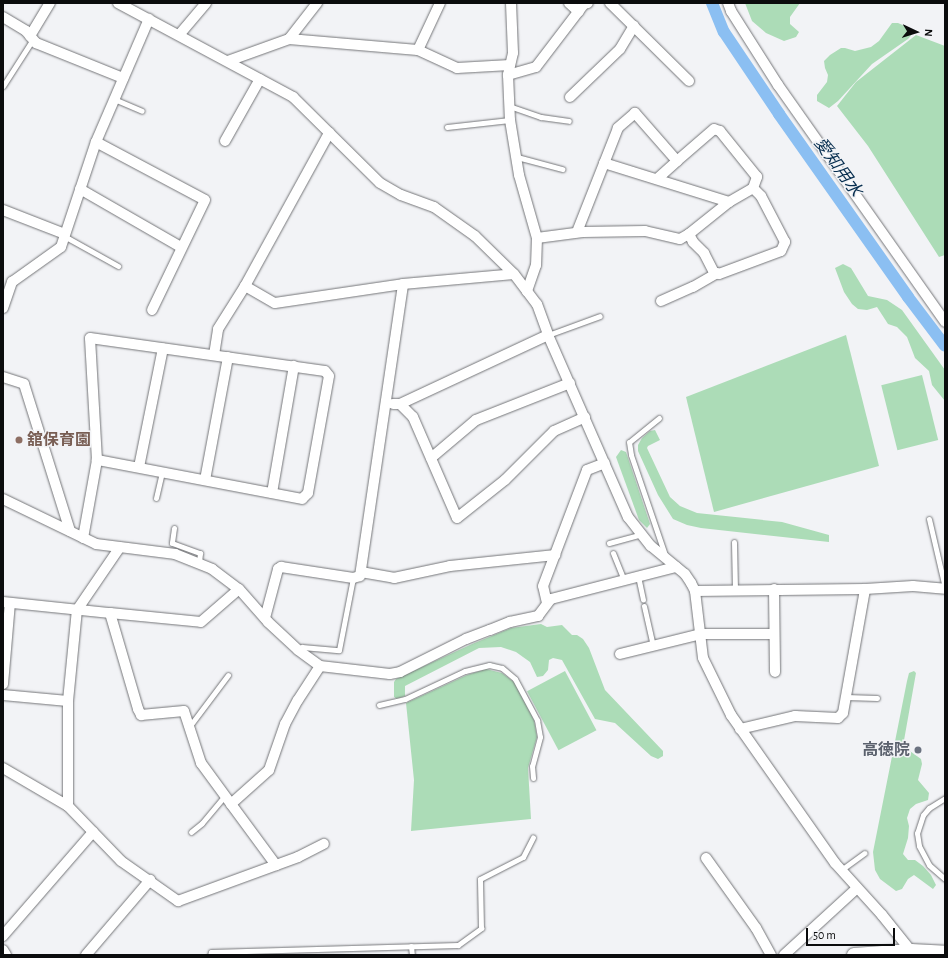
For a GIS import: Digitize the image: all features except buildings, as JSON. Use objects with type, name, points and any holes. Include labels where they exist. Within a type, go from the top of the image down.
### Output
[{"type":"street","points":[[32,37],[50,3]]},
{"type":"street","points":[[118,3],[293,97],[380,183],[401,195],[434,207],[475,236],[514,274],[537,304],[548,335],[628,517],[651,546],[685,574],[695,590],[703,658],[730,715],[841,870],[910,953]]},
{"type":"street","points":[[179,35],[206,3]]},
{"type":"street","points":[[289,39],[318,3]]},
{"type":"street","points":[[418,50],[440,3]]},
{"type":"street","points":[[511,3],[513,52],[509,70],[510,120],[519,175],[537,238],[536,265],[527,290]]},
{"type":"street","points":[[569,3],[579,12]]},
{"type":"street","points":[[228,61],[289,39],[418,50],[457,68],[509,70],[536,67],[584,4],[588,3]]},
{"type":"street","points":[[610,3],[689,81]]},
{"type":"street","points":[[728,3],[731,11],[778,85],[945,322]]},
{"type":"street","points":[[3,17],[32,37],[36,43],[123,78]]},
{"type":"street","points":[[3,308],[7,281],[61,247],[96,142],[149,19]]},
{"type":"street","points":[[570,97],[620,49],[634,26]]},
{"type":"street","points":[[225,141],[260,79]]},
{"type":"street","points":[[577,232],[618,128],[634,113],[677,161]]},
{"type":"street","points":[[537,238],[577,232],[645,231],[680,239],[689,234],[729,202],[753,188],[757,177],[720,131],[714,129],[657,179]]},
{"type":"street","points":[[214,355],[218,329],[245,286],[329,133]]},
{"type":"street","points":[[96,142],[205,200],[181,247],[152,310]]},
{"type":"street","points":[[604,163],[729,202]]},
{"type":"street","points":[[661,301],[693,287],[717,273],[781,251],[785,242],[761,196],[753,188]]},
{"type":"street","points":[[80,189],[181,247]]},
{"type":"street","points":[[3,210],[64,235]]},
{"type":"street","points":[[689,234],[693,242],[704,253],[714,273],[717,273]]},
{"type":"street","points":[[245,286],[275,302],[403,284],[514,274]]},
{"type":"street","points":[[357,575],[386,405],[403,284]]},
{"type":"street","points":[[386,405],[400,404],[548,335]]},
{"type":"street","points":[[83,538],[97,460],[90,338],[294,366],[325,371],[329,376],[308,493],[302,499],[97,460]]},
{"type":"street","points":[[139,467],[163,348]]},
{"type":"street","points":[[205,480],[228,357]]},
{"type":"street","points":[[272,493],[294,366]]},
{"type":"street","points":[[3,377],[24,384],[70,531]]},
{"type":"street","points":[[431,458],[476,420],[570,383]]},
{"type":"street","points":[[400,404],[414,418],[457,518],[505,480],[554,431],[585,417]]},
{"type":"street","points":[[547,603],[543,586],[587,470],[605,463]]},
{"type":"street","points":[[3,498],[96,544],[174,554],[199,563],[212,569],[239,589],[265,618],[298,650],[320,666],[390,674],[400,672],[466,640],[510,622],[538,616],[551,599],[676,567]]},
{"type":"street","points":[[68,806],[68,701],[77,610],[120,547]]},
{"type":"street","points":[[265,618],[278,568],[281,567],[394,578],[450,566],[555,555]]},
{"type":"street","points":[[695,590],[865,589],[913,586],[945,588]]},
{"type":"street","points":[[3,684],[7,603],[201,622],[239,589]]},
{"type":"street","points":[[774,589],[775,672]]},
{"type":"street","points":[[740,729],[795,716],[838,718],[843,714],[865,589]]},
{"type":"street","points":[[110,614],[138,710],[141,715],[184,711],[201,763],[276,865]]},
{"type":"street","points":[[620,654],[701,634],[774,634]]},
{"type":"street","points":[[228,800],[269,770],[285,724],[298,700],[320,666]]},
{"type":"street","points":[[3,695],[68,701]]},
{"type":"street","points":[[3,768],[68,806],[121,861],[178,901],[298,857],[324,844]]},
{"type":"street","points":[[3,936],[93,832]]},
{"type":"street","points":[[706,858],[756,928],[771,955]]},
{"type":"street","points":[[86,955],[150,880]]},
{"type":"street","points":[[784,955],[857,888]]},
{"type":"street","points":[[3,950],[6,955]]},
{"type":"street","points":[[854,955],[945,953]]},
{"type":"lane","points":[[3,86],[32,37]]},
{"type":"lane","points":[[114,99],[142,111]]},
{"type":"lane","points":[[509,106],[541,116],[569,121]]},
{"type":"lane","points":[[447,127],[510,120]]},
{"type":"lane","points":[[516,157],[562,169]]},
{"type":"lane","points":[[64,235],[118,266]]},
{"type":"lane","points":[[548,335],[600,316]]},
{"type":"lane","points":[[659,418],[629,442],[631,455],[666,558]]},
{"type":"lane","points":[[156,498],[162,472]]},
{"type":"lane","points":[[929,519],[945,588]]},
{"type":"lane","points":[[174,528],[172,543],[200,554],[199,563]]},
{"type":"lane","points":[[609,543],[642,534]]},
{"type":"lane","points":[[734,542],[735,590]]},
{"type":"lane","points":[[613,553],[624,580]]},
{"type":"lane","points":[[298,650],[302,647],[339,650],[357,575]]},
{"type":"lane","points":[[638,576],[643,599]]},
{"type":"lane","points":[[644,606],[653,646]]},
{"type":"lane","points":[[379,705],[405,700],[465,672],[477,668],[489,666],[502,668],[514,679],[537,720],[540,737],[532,766],[533,778]]},
{"type":"lane","points":[[189,727],[228,675]]},
{"type":"lane","points":[[846,697],[877,698]]},
{"type":"lane","points":[[945,798],[929,808],[923,815],[917,833],[919,846],[929,865],[945,879]]},
{"type":"lane","points":[[191,832],[228,800]]},
{"type":"lane","points":[[210,955],[210,952],[458,945],[481,928],[480,879],[523,857],[533,837]]},
{"type":"lane","points":[[841,870],[864,853]]},
{"type":"lane","points":[[412,946],[412,955]]},
{"type":"green space","points":[[745,3],[800,3],[790,17],[790,24],[799,32],[796,37],[784,41],[766,33],[752,21]]},
{"type":"green space","points":[[892,23],[898,23],[907,27],[913,33],[908,39],[872,64],[838,101],[829,108],[817,101],[817,95],[827,82],[828,75],[824,61],[841,48],[855,51],[871,47],[879,41]]},
{"type":"green space","points":[[916,35],[945,46],[945,255],[939,257],[868,146],[837,106],[856,82]]},
{"type":"green space","points":[[843,264],[851,268],[868,296],[887,300],[902,310],[945,370],[945,401],[932,385],[929,371],[915,358],[907,337],[897,327],[888,324],[877,307],[867,310],[858,309],[852,304],[844,292],[835,268]]},
{"type":"green space","points":[[846,335],[879,466],[714,512],[686,397]]},
{"type":"green space","points":[[922,375],[938,440],[897,450],[881,385]]},
{"type":"green space","points":[[655,430],[660,440],[647,448],[670,497],[680,506],[697,513],[782,522],[829,535],[829,542],[701,528],[687,525],[673,519],[658,495],[638,451],[638,445],[642,438],[650,431]]},
{"type":"green space","points":[[621,450],[626,452],[650,524],[647,528],[639,520],[616,457]]},
{"type":"green space","points":[[541,624],[547,627],[562,625],[572,635],[577,635],[583,639],[589,648],[605,690],[663,751],[663,756],[658,759],[651,756],[615,723],[595,719],[562,660],[553,658],[549,660],[548,670],[543,676],[537,677],[530,662],[516,652],[501,647],[479,648],[405,686],[405,696],[397,699],[394,697],[394,682],[396,679],[511,628]]},
{"type":"green space","points":[[486,669],[502,673],[514,682],[534,720],[537,737],[528,768],[531,819],[411,831],[414,780],[406,703],[467,675]]},
{"type":"green space","points":[[565,671],[596,730],[558,750],[527,691]]},
{"type":"green space","points":[[914,671],[916,673],[903,746],[921,759],[922,764],[918,780],[929,793],[928,800],[916,804],[910,809],[907,818],[909,826],[908,838],[903,854],[908,860],[915,860],[923,866],[931,875],[936,885],[933,889],[914,875],[908,879],[902,889],[896,891],[880,879],[875,870],[873,852],[907,681],[909,673]]},
{"type":"waterway","name":"愛知用水","points":[[712,3],[724,32],[779,114],[908,297],[945,346]]},
{"type":"place","name":"舘保育園","points":[[19,440]]},
{"type":"place","name":"高徳院","points":[[918,750]]}]
